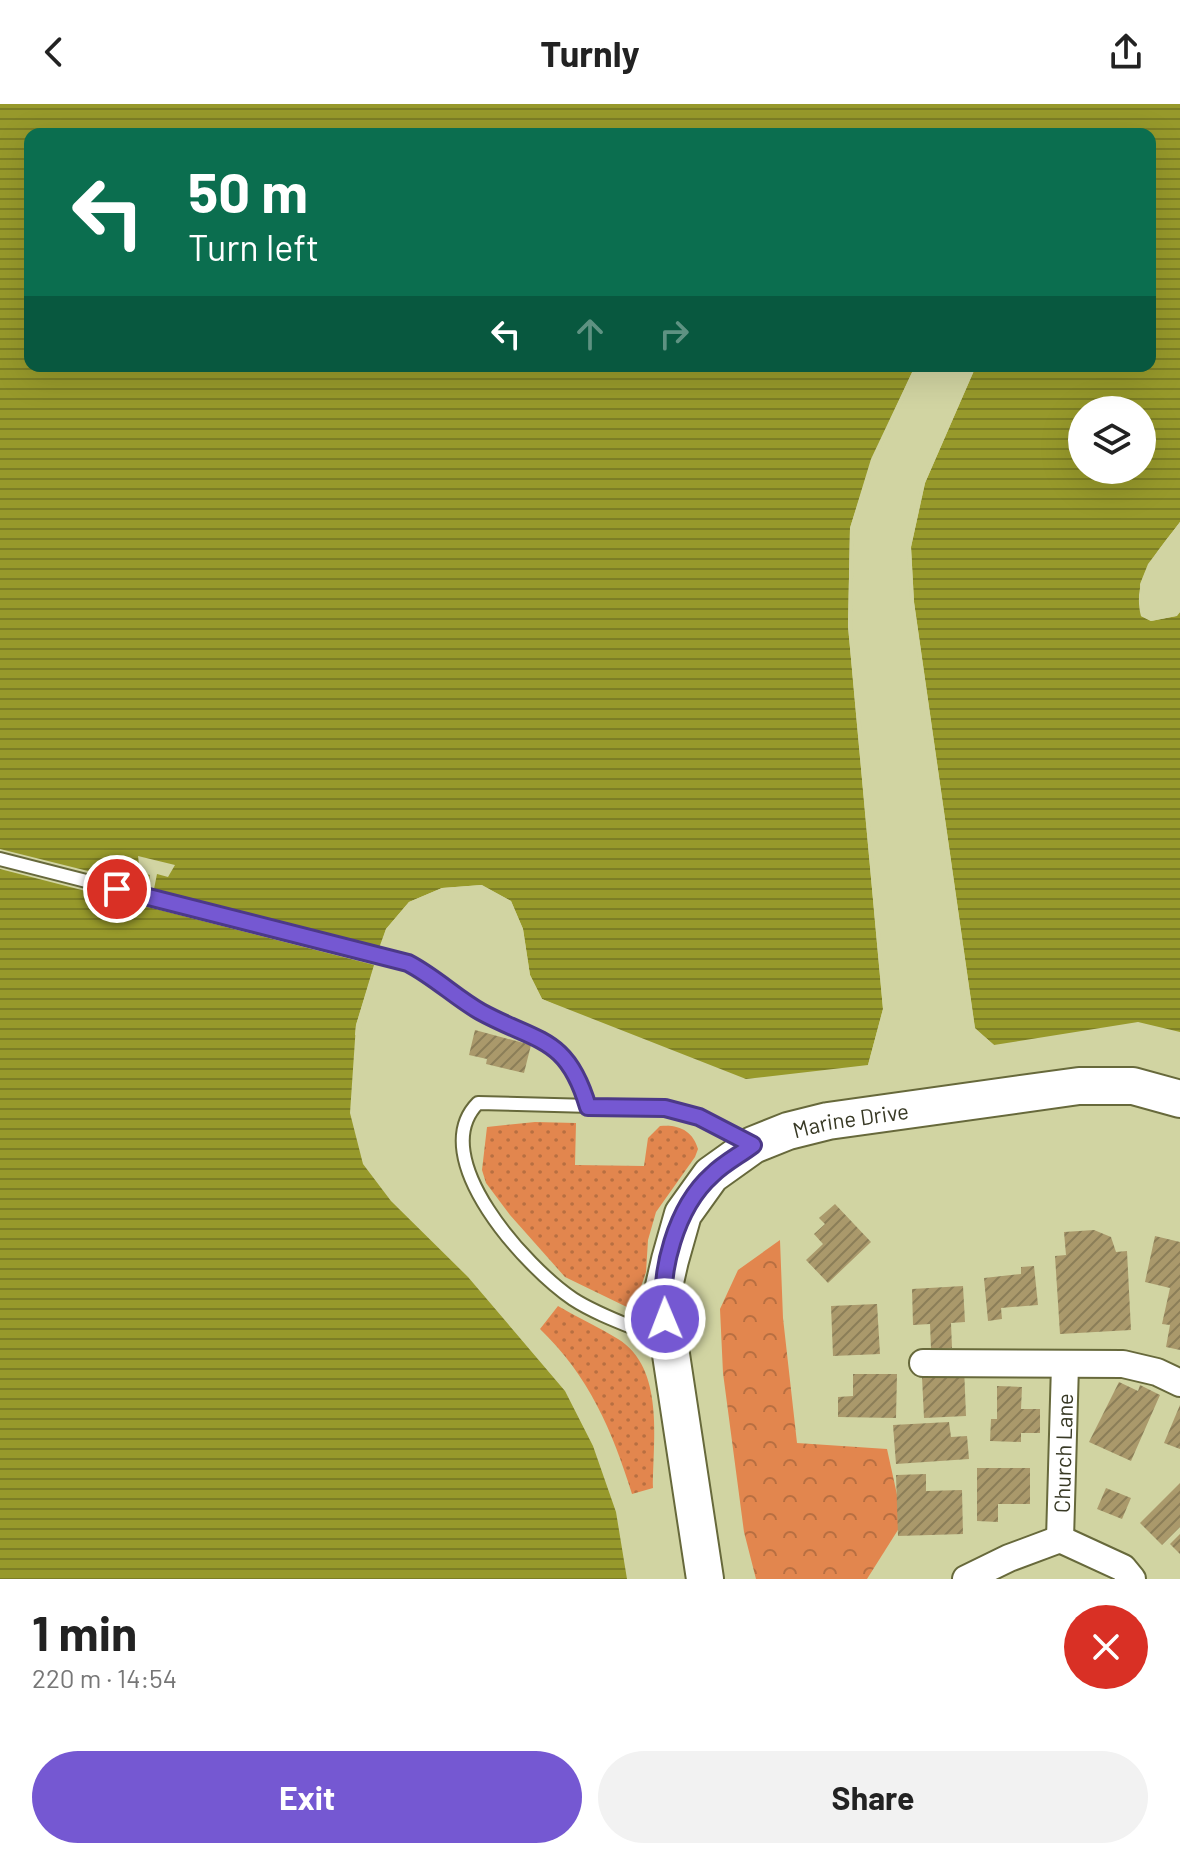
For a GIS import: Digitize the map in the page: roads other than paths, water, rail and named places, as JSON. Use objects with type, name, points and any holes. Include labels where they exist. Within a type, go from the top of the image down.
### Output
[{"type":"main road","name":"Marine Drive","points":[[705,1579],[662,1295],[683,1214],[711,1175],[753,1145],[788,1131],[828,1121],[1079,1086],[1133,1086],[1180,1099]]},
{"type":"street","name":"Church Lane","points":[[923,1363],[1123,1364],[1157,1372],[1180,1383]]},
{"type":"street","name":"Church Lane","points":[[1060,1539],[1065,1365]]},
{"type":"street","points":[[966,1579],[1009,1558],[1060,1539],[1123,1568],[1132,1579]]},
{"type":"lane","points":[[0,859],[408,963],[430,974],[480,1011],[554,1047],[574,1069],[588,1107]]},
{"type":"lane","points":[[669,1343],[573,1299],[513,1242],[476,1192],[465,1169],[463,1137],[466,1114],[478,1103],[665,1108],[699,1117],[753,1145]]}]
